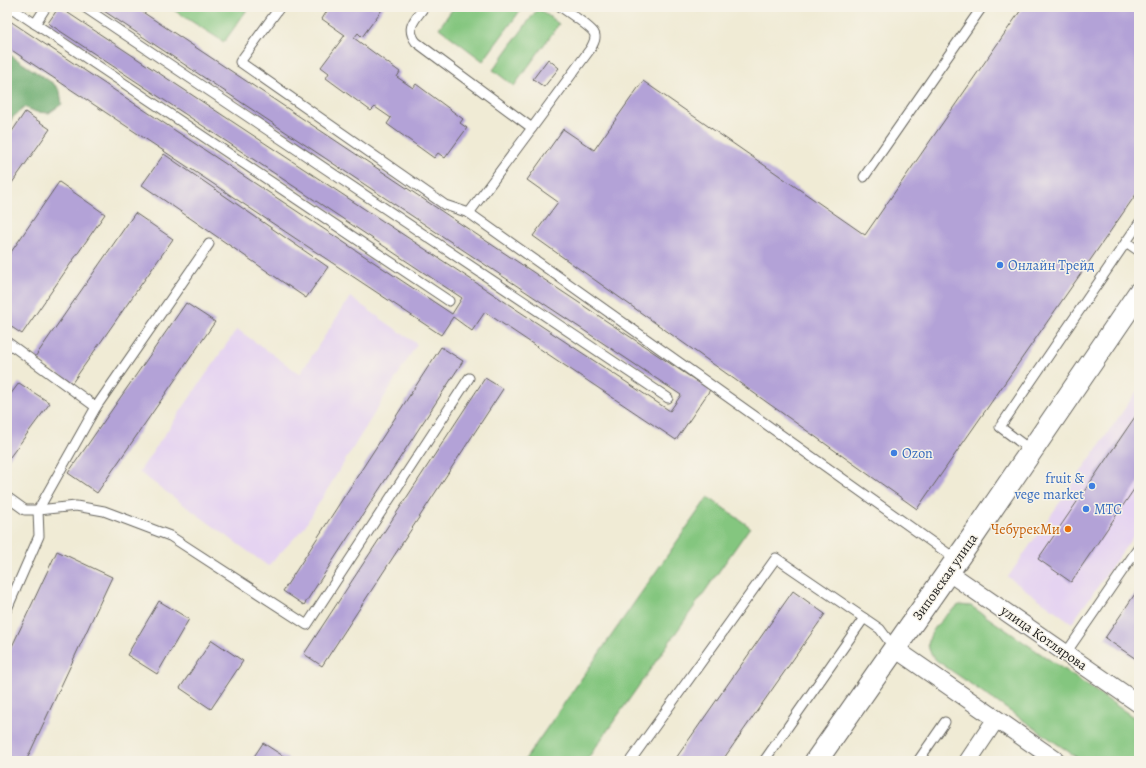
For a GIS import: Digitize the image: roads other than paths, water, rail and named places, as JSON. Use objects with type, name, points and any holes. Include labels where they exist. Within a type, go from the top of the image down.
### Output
[{"type":"street","name":"Зиповская улица","points":[[816,761],[1032,451],[1139,293]]},
{"type":"street","name":"улица Котлярова","points":[[952,566],[1066,653],[1139,704]]},
{"type":"street","points":[[894,648],[1057,761]]},
{"type":"street","points":[[968,761],[996,719]]},
{"type":"lane","points":[[10,7],[449,300]]},
{"type":"lane","points":[[35,24],[46,7]]},
{"type":"lane","points":[[84,7],[668,398]]},
{"type":"lane","points":[[280,7],[240,62],[445,206],[469,213],[952,566]]},
{"type":"lane","points":[[424,7],[413,22],[410,29],[411,35],[416,42],[532,128]]},
{"type":"lane","points":[[469,213],[591,48],[595,40],[594,33],[590,28],[561,7]]},
{"type":"lane","points":[[864,177],[982,7]]},
{"type":"lane","points":[[1032,451],[1000,427],[1139,223]]},
{"type":"lane","points":[[1126,242],[1139,251]]},
{"type":"lane","points":[[7,609],[39,536],[38,510],[96,406],[209,244]]},
{"type":"lane","points":[[7,342],[96,406]]},
{"type":"lane","points":[[7,497],[25,510],[76,506],[104,511],[170,536],[307,625],[469,378]]},
{"type":"lane","points":[[1066,653],[1139,547]]},
{"type":"lane","points":[[630,761],[776,558],[880,630],[894,648]]},
{"type":"lane","points":[[764,761],[864,618]]},
{"type":"lane","points":[[918,761],[945,722]]},
{"type":"place","name":"Онлайн Трейд","points":[[1000,265]]},
{"type":"place","name":"Ozon","points":[[894,453]]},
{"type":"place","name":"fruit & vege market","points":[[1092,486]]},
{"type":"place","name":"МТС","points":[[1086,509]]},
{"type":"place","name":"ЧебурекМи","points":[[1068,529]]}]
